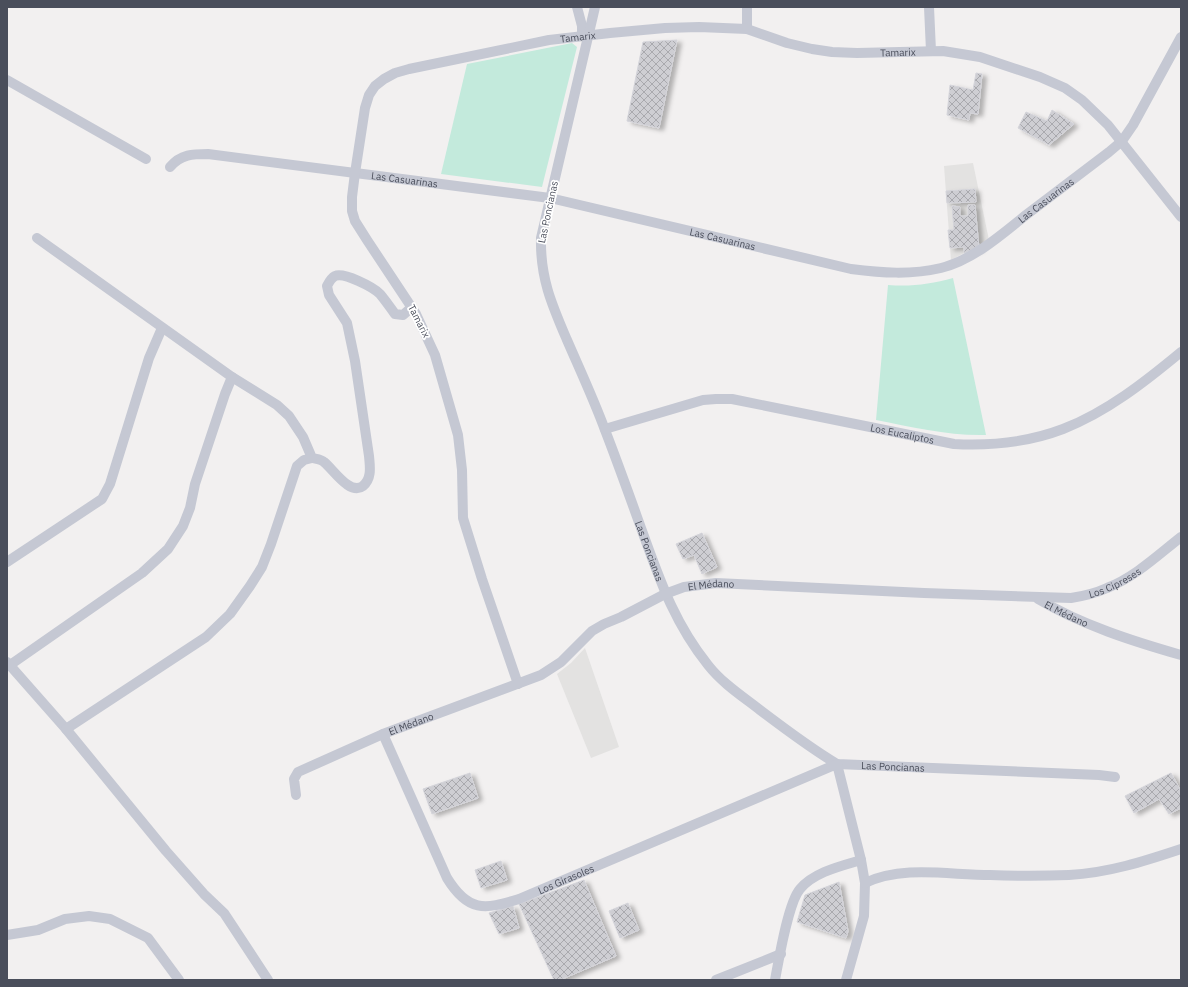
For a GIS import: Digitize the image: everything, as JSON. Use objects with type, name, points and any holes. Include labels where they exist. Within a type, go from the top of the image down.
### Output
[{"type":"street","points":[[577,7],[585,36]]},
{"type":"street","name":"Las Poncianas","points":[[595,7],[585,36],[541,238],[541,254],[546,286],[554,309],[605,429],[665,594],[683,629],[705,661],[734,691],[810,748],[837,764],[1099,775],[1115,777]]},
{"type":"street","points":[[747,7],[747,29]]},
{"type":"street","points":[[929,7],[931,51]]},
{"type":"street","name":"Tamarix","points":[[518,684],[463,518],[462,470],[458,435],[435,354],[412,307],[355,221],[352,211],[355,172],[365,108],[369,95],[375,86],[384,79],[409,68],[549,40],[665,28],[699,27],[747,29],[787,43],[832,52],[857,53],[931,51],[950,52],[980,57],[1040,77],[1066,88],[1095,111],[1122,141],[1181,217]]},
{"type":"street","name":"Las Casuarinas","points":[[170,167],[175,161],[183,156],[208,154],[550,198],[851,269],[881,273],[910,273],[943,267],[960,261],[977,251],[997,238],[1122,141],[1177,55],[1181,37]]},
{"type":"street","points":[[7,80],[146,159]]},
{"type":"street","points":[[37,238],[232,377],[277,405],[289,416],[304,438],[312,458]]},
{"type":"street","points":[[66,729],[206,637],[230,614],[262,567],[297,466],[304,460],[312,458],[323,461],[345,483],[353,488],[360,488],[368,481],[370,469],[355,361],[347,323],[330,295],[327,286],[331,279],[336,275],[345,276],[369,286],[379,294],[395,314],[403,315],[412,307]]},
{"type":"street","points":[[7,562],[102,500],[110,484],[149,358],[162,328]]},
{"type":"street","name":"Los Eucaliptos","points":[[605,429],[690,403],[716,399],[732,399],[954,444],[980,446],[1041,436],[1064,429],[1119,398],[1181,352]]},
{"type":"street","points":[[232,377],[195,484],[190,508],[183,526],[168,549],[142,573],[8,663],[66,729],[166,852],[204,894],[224,913],[268,980]]},
{"type":"street","name":"Los Cipreses","points":[[1036,598],[1072,598],[1092,594],[1109,588],[1142,568],[1181,537]]},
{"type":"street","name":"El Médano","points":[[296,795],[294,779],[298,772],[383,734],[541,675],[552,669],[566,657],[592,631],[665,594],[684,587],[716,583],[1036,598],[1067,615],[1149,646],[1181,655]]},
{"type":"street","name":"Los Girasoles","points":[[383,734],[447,878],[460,896],[475,905],[483,907],[503,904],[520,899],[837,764]]},
{"type":"street","points":[[837,764],[861,860],[865,883],[864,916],[846,980]]},
{"type":"street","points":[[865,883],[875,878],[907,873],[991,875],[1086,873],[1146,861],[1181,848]]},
{"type":"street","points":[[775,980],[791,910],[795,897],[801,888],[816,877],[833,868],[861,860]]},
{"type":"street","points":[[7,935],[38,930],[65,919],[89,916],[110,919],[148,938],[179,980]]},
{"type":"street","points":[[716,980],[781,954]]},
{"type":"shaded area","points":[[973,163],[989,240],[951,260],[944,166]]},
{"type":"shaded area","points":[[585,648],[619,747],[591,758],[557,674],[571,663]]},
{"type":"green space","points":[[572,43],[577,47],[542,187],[441,174],[467,64]]},
{"type":"green space","points":[[953,278],[986,435],[944,433],[876,420],[888,285],[905,286],[937,282]]},
{"type":"building","points":[[677,40],[659,128],[627,121],[643,42]]},
{"type":"building","points":[[976,73],[982,74],[978,114],[970,113],[969,120],[947,115],[950,85],[973,90]]},
{"type":"building","points":[[1052,110],[1074,124],[1049,145],[1018,128],[1026,112],[1047,121]]},
{"type":"building","points":[[975,189],[976,202],[947,203],[946,191]]},
{"type":"building","points":[[968,205],[975,205],[979,248],[964,253],[964,247],[950,248],[948,230],[954,230],[952,206],[960,207],[960,216],[968,216]]},
{"type":"building","points":[[702,533],[717,567],[702,574],[694,555],[683,559],[676,544]]},
{"type":"building","points":[[470,773],[478,798],[432,814],[423,789]]},
{"type":"building","points":[[1171,773],[1181,791],[1181,808],[1169,814],[1159,799],[1134,813],[1125,796]]},
{"type":"building","points":[[501,861],[507,880],[481,888],[475,870]]},
{"type":"building","points":[[584,880],[616,956],[560,980],[554,980],[519,904]]},
{"type":"building","points":[[839,882],[848,931],[846,938],[797,922],[805,895]]},
{"type":"building","points":[[628,903],[639,930],[620,938],[609,911]]},
{"type":"building","points":[[513,906],[519,928],[499,934],[489,913]]}]
